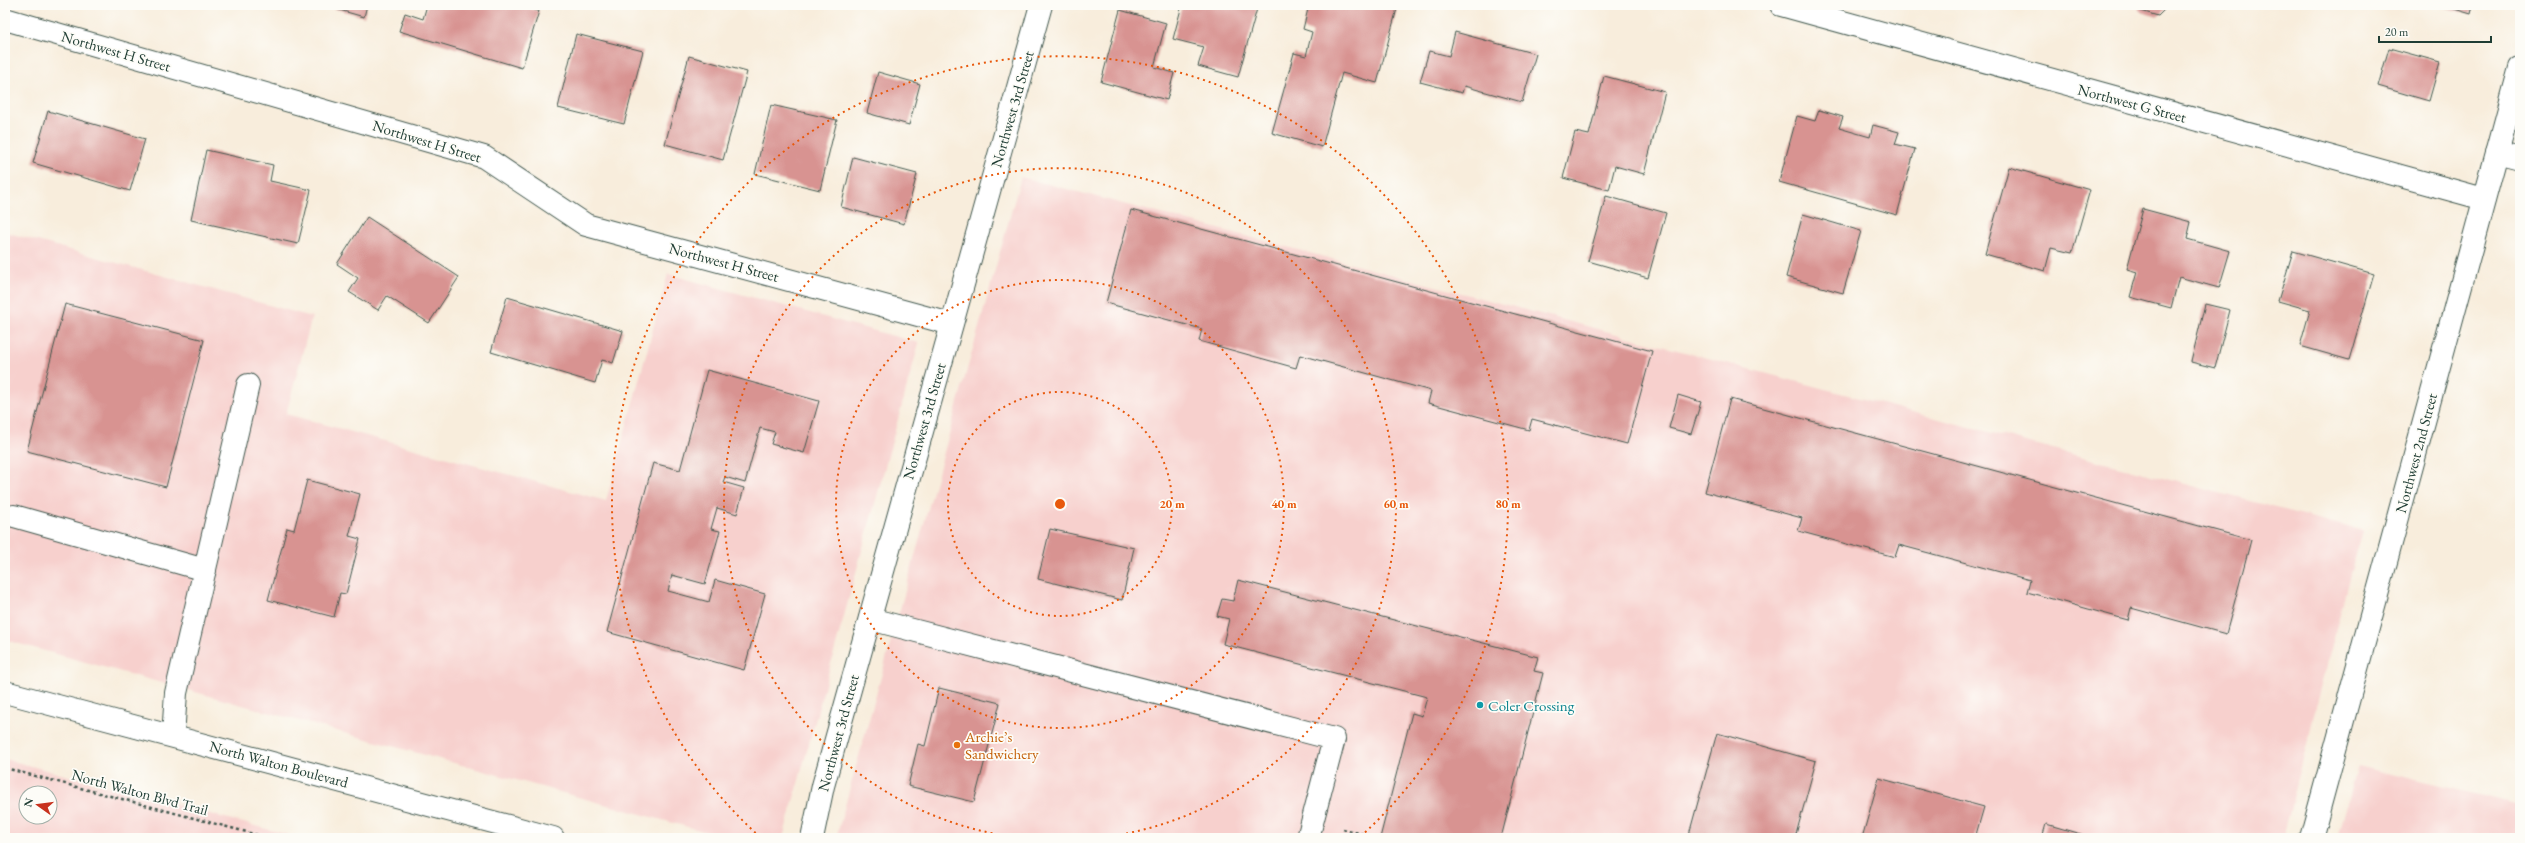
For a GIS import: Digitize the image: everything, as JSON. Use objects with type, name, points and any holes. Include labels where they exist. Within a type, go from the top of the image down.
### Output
[{"type":"street","name":"Northwest 3rd Street","points":[[812,838],[823,786],[1041,5]]},
{"type":"street","name":"Northwest G Street","points":[[1781,5],[2484,199]]},
{"type":"street","name":"Northwest H Street","points":[[5,19],[484,157],[586,225],[951,324]]},
{"type":"street","name":"Northwest 2nd Street","points":[[2311,838],[2520,68]]},
{"type":"street","points":[[2497,152],[2520,158]]},
{"type":"street","points":[[173,736],[176,693],[248,386]]},
{"type":"street","points":[[14,516],[205,570]]},
{"type":"street","points":[[870,619],[1334,739],[1308,838]]},
{"type":"street","name":"North Walton Boulevard","points":[[5,692],[553,838]]},
{"type":"path","name":"North Walton Blvd Trail","points":[[5,768],[269,838]]},
{"type":"path","points":[[1340,828],[1374,837]]},
{"type":"shaded area","points":[[1021,177],[2363,531],[2351,570],[2283,838],[836,838]]},
{"type":"shaded area","points":[[5,232],[312,317],[286,414],[606,501],[668,274],[919,343],[783,838],[728,838],[5,640]]},
{"type":"shaded area","points":[[5,759],[300,838],[5,838]]},
{"type":"shaded area","points":[[2358,766],[2520,805],[2520,838],[2338,838]]},
{"type":"building","points":[[322,5],[367,5],[364,17]]},
{"type":"building","points":[[427,5],[517,5],[539,11],[522,68],[399,31],[405,13],[423,19]]},
{"type":"building","points":[[1182,5],[1258,5],[1238,77],[1198,66],[1204,47],[1173,39]]},
{"type":"building","points":[[1309,5],[1398,5],[1377,83],[1342,73],[1322,147],[1272,133],[1294,53],[1306,56],[1312,32],[1303,29]]},
{"type":"building","points":[[2138,5],[2169,5],[2158,16],[2141,11]]},
{"type":"building","points":[[2441,5],[2473,5],[2471,14]]},
{"type":"building","points":[[1120,10],[1166,23],[1154,67],[1174,73],[1167,100],[1101,82]]},
{"type":"building","points":[[1455,32],[1536,54],[1522,102],[1464,86],[1462,93],[1420,82],[1429,51],[1449,56]]},
{"type":"building","points":[[576,34],[643,51],[624,124],[558,108]]},
{"type":"building","points":[[2389,48],[2440,62],[2429,101],[2378,86]]},
{"type":"building","points":[[689,56],[747,72],[723,160],[665,144]]},
{"type":"building","points":[[878,72],[920,84],[909,125],[867,113]]},
{"type":"building","points":[[1604,76],[1665,92],[1644,174],[1615,166],[1609,190],[1563,178],[1575,132],[1589,135]]},
{"type":"building","points":[[771,105],[837,120],[820,190],[755,174]]},
{"type":"building","points":[[1819,110],[1843,117],[1839,128],[1870,137],[1873,125],[1899,132],[1895,144],[1915,149],[1897,215],[1779,182],[1797,116],[1815,121]]},
{"type":"building","points":[[48,111],[145,139],[130,191],[33,163]]},
{"type":"building","points":[[206,150],[273,165],[270,181],[311,190],[298,244],[191,220]]},
{"type":"building","points":[[853,157],[917,174],[904,224],[841,207]]},
{"type":"building","points":[[2009,167],[2090,190],[2072,253],[2051,248],[2045,271],[1985,254]]},
{"type":"building","points":[[1606,196],[1666,213],[1648,278],[1588,261]]},
{"type":"building","points":[[2143,209],[2191,222],[2187,239],[2230,251],[2219,288],[2179,277],[2171,308],[2130,297],[2137,272],[2127,269]]},
{"type":"building","points":[[1131,210],[1652,351],[1627,444],[1532,419],[1529,430],[1428,403],[1431,391],[1300,355],[1296,368],[1199,341],[1202,329],[1106,303]]},
{"type":"building","points":[[1803,214],[1861,231],[1843,293],[1786,277]]},
{"type":"building","points":[[367,217],[459,277],[429,323],[387,296],[378,310],[349,292],[358,278],[337,264]]},
{"type":"building","points":[[2293,251],[2374,274],[2349,360],[2300,346],[2310,310],[2278,301]]},
{"type":"building","points":[[507,297],[623,331],[613,363],[602,360],[595,383],[491,352]]},
{"type":"building","points":[[65,304],[204,340],[166,487],[27,451]]},
{"type":"building","points":[[2205,304],[2230,310],[2215,368],[2191,362]]},
{"type":"building","points":[[707,370],[819,401],[804,453],[771,444],[775,432],[760,428],[745,483],[725,477],[723,482],[744,488],[737,514],[717,508],[711,529],[720,531],[705,584],[672,575],[668,591],[709,602],[715,580],[765,594],[744,670],[607,632],[653,463],[680,470]]},
{"type":"building","points":[[1678,395],[1701,402],[1691,434],[1669,428]]},
{"type":"building","points":[[1730,399],[2251,540],[2226,634],[2131,608],[2128,620],[2027,592],[2030,580],[1899,545],[1895,557],[1798,531],[1802,518],[1705,492]]},
{"type":"building","points":[[307,480],[360,494],[349,536],[360,539],[346,594],[340,593],[334,617],[268,600],[287,528],[294,530]]},
{"type":"building","points":[[1050,529],[1134,548],[1122,600],[1038,579]]},
{"type":"building","name":"Coler Crossing","points":[[1238,580],[1538,657],[1534,671],[1543,673],[1501,838],[1380,838],[1412,713],[1422,716],[1427,697],[1223,644],[1229,619],[1217,616],[1222,599],[1233,601]]},
{"type":"building","name":"Archie’s Sandwichery","points":[[939,688],[1000,703],[974,802],[908,786],[918,744],[925,746]]},
{"type":"building","points":[[1717,733],[1816,761],[1795,838],[1688,838]]},
{"type":"building","points":[[1879,778],[1984,807],[1975,838],[1862,838]]},
{"type":"building","points":[[2046,824],[2094,838],[2042,838]]},
{"type":"place","name":"Coler Crossing","points":[[1480,705]]},
{"type":"place","name":"Archie’s Sandwichery","points":[[957,745]]}]
